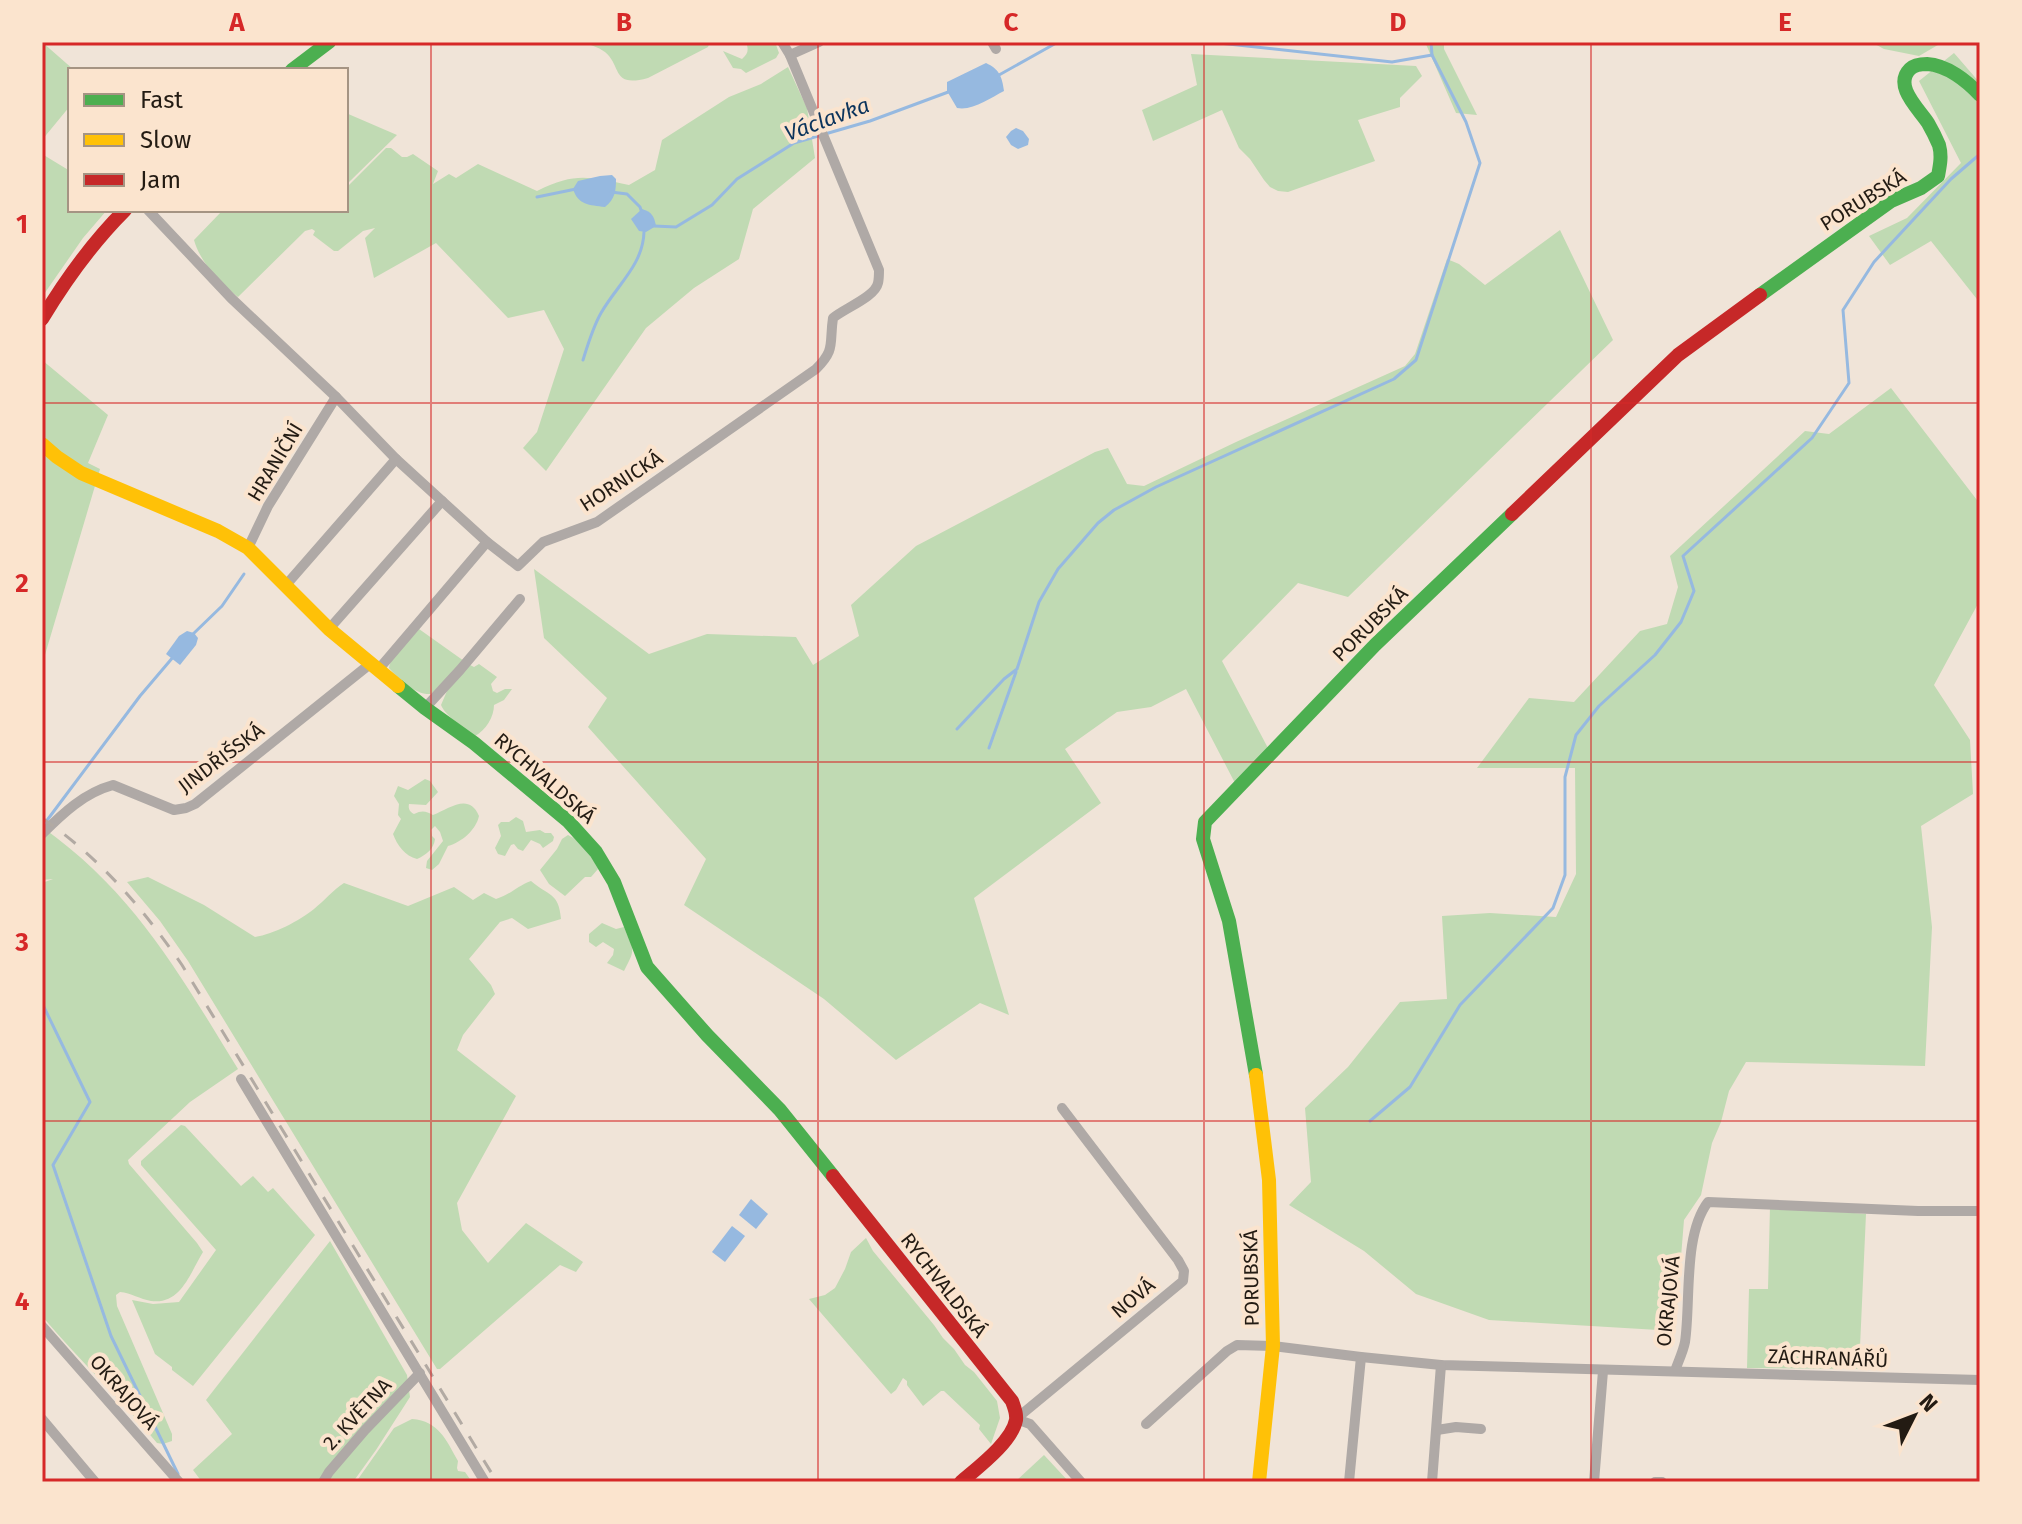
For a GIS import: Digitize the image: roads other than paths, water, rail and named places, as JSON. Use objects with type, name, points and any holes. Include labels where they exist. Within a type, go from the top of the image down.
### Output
[{"type":"street","points":[[295,68],[329,42]]},
{"type":"street","name":"HORNICKÁ","points":[[150,212],[231,298],[336,397],[396,459],[518,566],[543,542],[597,522],[816,369],[828,356],[833,318],[870,295],[878,286],[879,270],[782,42]]},
{"type":"street","points":[[790,55],[819,42]]},
{"type":"street","name":"PORUBSKÁ","points":[[1259,1482],[1273,1346],[1269,1180],[1260,1099],[1229,921],[1203,839],[1205,822],[1375,645],[1678,355],[1891,201],[1921,188],[1938,176],[1942,158],[1939,145],[1909,96],[1904,84],[1906,72],[1915,65],[1933,64],[1971,84],[1980,95]]},
{"type":"street","points":[[42,319],[94,242],[123,212]]},
{"type":"street","name":"HRANIČNÍ","points":[[248,548],[268,506],[336,397]]},
{"type":"street","name":"RYCHVALDSKÁ","points":[[42,444],[81,473],[218,531],[248,548],[329,629],[568,821],[596,852],[614,882],[647,967],[780,1110],[1012,1401],[1016,1419],[1030,1424],[1081,1482]]},
{"type":"street","points":[[286,585],[396,459]]},
{"type":"street","points":[[329,629],[442,501]]},
{"type":"street","name":"JINDŘIŠSKÁ","points":[[42,834],[88,794],[113,785],[174,810],[195,804],[374,667],[487,542]]},
{"type":"street","points":[[425,708],[520,599]]},
{"type":"street","points":[[241,1079],[485,1482]]},
{"type":"street","name":"NOVÁ","points":[[1016,1419],[1183,1281],[1184,1271],[1178,1260],[1062,1108]]},
{"type":"street","name":"OKRAJOVÁ","points":[[1273,1346],[1441,1365],[1675,1371],[1685,1344],[1693,1235],[1708,1202],[1980,1211]]},
{"type":"street","name":"OKRAJOVÁ","points":[[42,1326],[179,1482]]},
{"type":"street","points":[[1146,1424],[1227,1351],[1237,1345],[1273,1346]]},
{"type":"street","points":[[1349,1482],[1361,1357]]},
{"type":"street","points":[[1432,1482],[1441,1365]]},
{"type":"street","points":[[1594,1482],[1603,1371]]},
{"type":"street","name":"ZÁCHRANÁŘŮ","points":[[1675,1371],[1980,1380]]},
{"type":"street","name":"2. KVĚTNA","points":[[323,1482],[365,1430],[420,1373]]},
{"type":"street","points":[[42,1419],[95,1482]]},
{"type":"street","points":[[961,1482],[992,1454],[1016,1419]]},
{"type":"street","points":[[1437,1430],[1456,1427],[1481,1429]]},
{"type":"street","points":[[1655,1482],[1662,1482]]},
{"type":"water","points":[[986,63],[999,74],[1004,91],[975,106],[957,108],[947,91],[947,82]]},
{"type":"water","points":[[1016,128],[1029,139],[1028,145],[1018,149],[1006,137]]},
{"type":"water","points":[[612,175],[616,179],[615,191],[605,207],[585,203],[575,194],[573,189],[578,181]]},
{"type":"water","points":[[642,209],[652,215],[656,226],[646,232],[639,231],[631,219]]},
{"type":"water","points":[[187,631],[198,638],[180,665],[166,654],[179,636]]},
{"type":"water","points":[[751,1199],[768,1214],[756,1229],[739,1215]]},
{"type":"water","points":[[732,1226],[745,1236],[725,1262],[712,1252]]},
{"type":"waterway","name":"Václavka","points":[[999,75],[1058,42]]},
{"type":"waterway","name":"Václavka","points":[[1210,42],[1392,62],[1432,55],[1431,42]]},
{"type":"waterway","points":[[957,729],[1017,669],[1039,602],[1058,569],[1098,523],[1114,510],[1156,487],[1394,379],[1416,360],[1480,163],[1466,122],[1432,55]]},
{"type":"waterway","name":"Václavka","points":[[654,226],[676,227],[712,205],[737,179],[794,143],[870,121],[951,91]]},
{"type":"waterway","points":[[1370,1121],[1410,1087],[1460,1005],[1553,908],[1565,875],[1565,777],[1576,735],[1599,706],[1655,655],[1681,622],[1694,591],[1683,556],[1812,438],[1849,383],[1843,310],[1874,262],[1951,179],[1980,154]]},
{"type":"waterway","name":"Václavka","points":[[537,197],[576,189]]},
{"type":"waterway","name":"Václavka","points":[[611,192],[627,194],[642,213]]},
{"type":"waterway","points":[[583,360],[601,313],[639,255],[644,232]]},
{"type":"waterway","points":[[192,635],[222,606],[244,574]]},
{"type":"waterway","points":[[42,827],[140,696],[174,656]]},
{"type":"waterway","points":[[989,748],[1016,672]]},
{"type":"waterway","points":[[42,1003],[90,1102],[53,1165],[111,1336],[178,1474]]},
{"type":"railway","points":[[42,818],[83,850],[119,885],[182,965],[497,1482]]}]
